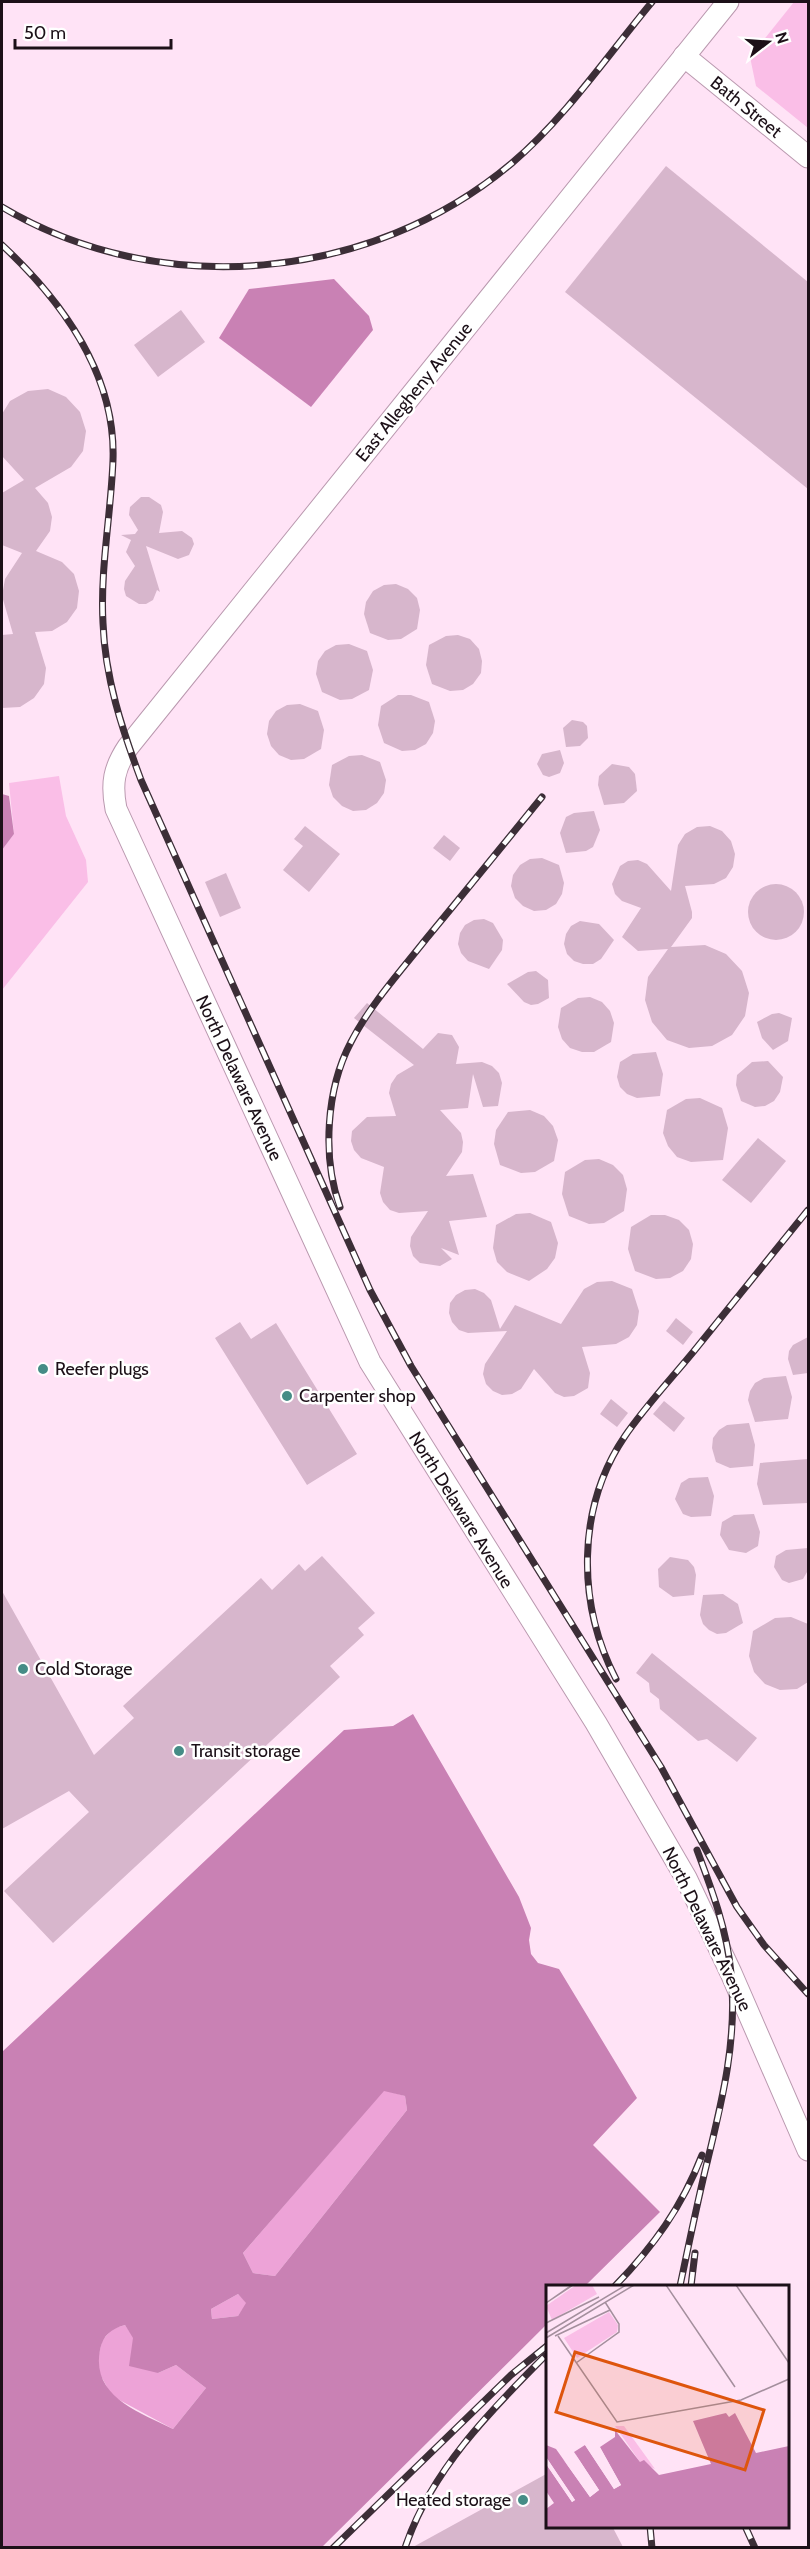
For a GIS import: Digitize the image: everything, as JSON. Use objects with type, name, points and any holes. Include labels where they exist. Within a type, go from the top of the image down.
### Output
[{"type":"street","name":"East Allegheny Avenue","points":[[112,789],[116,765],[128,747],[728,2]]},
{"type":"street","name":"Bath Street","points":[[684,56],[808,157]]},
{"type":"street","name":"North Delaware Avenue","points":[[112,789],[121,819],[370,1362],[596,1723],[686,1878],[731,1972],[808,2150]]},
{"type":"shaded area","points":[[794,2],[808,2],[808,128],[756,86],[750,57]]},
{"type":"shaded area","points":[[334,279],[369,316],[373,330],[311,407],[219,338],[249,289]]},
{"type":"shaded area","points":[[59,776],[66,816],[86,860],[88,882],[2,990],[2,850],[14,834],[9,783]]},
{"type":"shaded area","points":[[2,794],[9,796],[14,834],[2,850]]},
{"type":"shaded area","points":[[413,1714],[519,1897],[531,1928],[529,1940],[531,1954],[538,1963],[559,1969],[637,2098],[593,2145],[660,2212],[586,2285],[546,2285],[546,2325],[322,2547],[2,2547],[2,2052],[344,1730],[393,1726]],"holes":[[[384,2091],[405,2096],[407,2110],[275,2276],[253,2273],[243,2253]],[[238,2294],[246,2303],[238,2316],[212,2319],[211,2309]],[[125,2325],[133,2338],[129,2366],[158,2373],[176,2365],[206,2388],[173,2429],[132,2409],[110,2391],[103,2379],[99,2366],[103,2340],[108,2333]]]},
{"type":"shaded area","points":[[384,2090],[405,2096],[407,2110],[275,2276],[253,2273],[243,2253]]},
{"type":"shaded area","points":[[238,2294],[247,2303],[238,2316],[212,2319],[211,2309]]},
{"type":"shaded area","points":[[125,2325],[158,2373],[176,2365],[206,2388],[173,2429],[112,2396],[96,2367],[102,2341],[112,2329]]},
{"type":"building","points":[[666,166],[808,282],[808,489],[565,292]]},
{"type":"building","points":[[181,310],[205,342],[158,377],[134,345]]},
{"type":"building","points":[[48,389],[66,397],[80,412],[86,431],[83,451],[71,467],[35,488],[48,503],[52,517],[50,531],[36,551],[62,562],[74,574],[79,591],[77,608],[67,622],[52,631],[35,632],[46,668],[44,684],[34,698],[20,707],[2,708],[2,635],[13,634],[2,596],[5,579],[22,553],[2,545],[2,493],[24,480],[2,456],[2,414],[10,401],[28,391]]},
{"type":"building","points":[[141,497],[149,497],[161,505],[163,512],[159,533],[182,531],[192,538],[194,544],[189,555],[178,559],[146,546],[160,592],[157,590],[153,600],[146,604],[139,604],[126,596],[125,581],[135,566],[126,552],[131,540],[121,535],[135,534],[138,530],[129,515],[130,507]]},
{"type":"building","points":[[396,584],[408,589],[417,598],[420,610],[417,629],[401,639],[388,640],[370,633],[364,614],[366,602],[373,591],[384,585]]},
{"type":"building","points":[[458,635],[470,639],[479,649],[482,661],[481,673],[473,684],[463,690],[450,691],[432,684],[426,665],[429,645],[446,636]]},
{"type":"building","points":[[349,644],[367,651],[373,670],[369,690],[352,699],[340,700],[322,692],[316,674],[318,661],[325,651],[336,645]]},
{"type":"building","points":[[398,695],[411,695],[429,702],[435,721],[433,733],[426,744],[415,750],[402,751],[384,743],[378,725],[381,706]]},
{"type":"building","points":[[300,704],[318,711],[324,730],[321,749],[304,759],[291,760],[279,755],[271,746],[267,734],[269,721],[276,711],[287,705]]},
{"type":"building","points":[[572,720],[583,722],[587,726],[588,738],[580,746],[566,747],[563,728]]},
{"type":"building","points":[[560,750],[564,763],[560,773],[549,777],[543,775],[537,764],[542,754]]},
{"type":"building","points":[[362,755],[380,762],[386,780],[384,793],[377,803],[366,810],[353,811],[342,806],[333,797],[329,785],[332,765],[349,756]]},
{"type":"building","points":[[612,764],[629,767],[635,774],[637,791],[624,803],[604,805],[598,785],[599,776]]},
{"type":"building","points":[[594,811],[600,830],[593,847],[586,851],[566,853],[560,833],[566,817],[574,813]]},
{"type":"building","points":[[305,826],[340,854],[309,892],[283,870],[303,846],[294,839]]},
{"type":"building","points":[[710,826],[722,831],[731,841],[735,854],[733,867],[726,878],[714,884],[685,886],[692,918],[671,947],[705,945],[726,954],[742,971],[749,993],[745,1016],[732,1035],[712,1046],[689,1048],[667,1040],[652,1022],[645,1000],[648,977],[668,949],[638,951],[622,937],[641,908],[622,901],[615,894],[612,884],[620,866],[628,861],[638,860],[647,864],[671,891],[678,845],[685,834],[697,827]]},
{"type":"building","points":[[444,835],[460,848],[450,861],[433,848]]},
{"type":"building","points":[[542,858],[559,865],[564,883],[562,894],[556,904],[546,910],[534,911],[523,906],[515,898],[511,886],[513,875],[520,865],[530,859]]},
{"type":"building","points":[[226,873],[241,908],[220,917],[205,882]]},
{"type":"building","points":[[770,884],[782,884],[792,888],[800,896],[804,912],[800,928],[792,936],[782,940],[770,940],[760,936],[752,928],[748,918],[748,906],[752,896],[760,888]]},
{"type":"building","points":[[484,919],[493,923],[503,940],[502,950],[489,969],[468,961],[461,953],[458,944],[460,933],[465,925],[474,920]]},
{"type":"building","points":[[580,921],[599,924],[614,940],[601,959],[593,964],[574,961],[567,954],[564,944],[566,934],[571,926]]},
{"type":"building","points":[[536,971],[548,980],[549,998],[531,1005],[524,1002],[507,984],[528,972]]},
{"type":"building","points":[[590,997],[602,1002],[610,1011],[614,1023],[611,1042],[594,1052],[582,1052],[570,1048],[562,1039],[558,1027],[561,1008],[578,998]]},
{"type":"building","points":[[367,1003],[423,1049],[438,1033],[452,1035],[459,1047],[456,1064],[482,1062],[492,1066],[499,1073],[502,1083],[498,1106],[483,1107],[473,1074],[468,1108],[440,1110],[461,1133],[463,1142],[462,1152],[446,1176],[473,1174],[487,1217],[449,1221],[459,1255],[441,1248],[452,1259],[440,1266],[420,1263],[413,1256],[410,1246],[411,1237],[428,1211],[399,1213],[390,1210],[383,1202],[380,1193],[384,1167],[361,1158],[354,1150],[351,1141],[352,1131],[367,1117],[396,1116],[389,1093],[391,1084],[397,1075],[414,1065],[354,1018]]},
{"type":"building","points":[[779,1013],[792,1018],[788,1041],[773,1050],[762,1038],[757,1022]]},
{"type":"building","points":[[656,1052],[663,1074],[660,1096],[637,1098],[627,1094],[620,1087],[617,1077],[620,1062],[633,1054]]},
{"type":"building","points":[[768,1061],[783,1077],[780,1092],[774,1101],[765,1106],[755,1107],[741,1101],[736,1085],[737,1075],[752,1062]]},
{"type":"building","points":[[700,1098],[722,1108],[728,1128],[723,1160],[691,1162],[677,1157],[668,1146],[663,1133],[667,1110],[686,1099]]},
{"type":"building","points":[[530,1110],[544,1116],[553,1126],[558,1140],[554,1161],[535,1172],[521,1173],[500,1165],[494,1144],[496,1130],[508,1112]]},
{"type":"building","points":[[758,1138],[786,1161],[751,1203],[722,1180]]},
{"type":"building","points":[[599,1159],[613,1165],[623,1175],[627,1189],[624,1211],[604,1223],[589,1224],[569,1216],[562,1194],[565,1172],[585,1160]]},
{"type":"building","points":[[530,1213],[551,1222],[558,1243],[555,1258],[547,1269],[529,1281],[507,1272],[497,1262],[493,1248],[496,1225],[516,1214]]},
{"type":"building","points":[[651,1215],[665,1215],[679,1220],[689,1230],[693,1244],[691,1259],[683,1271],[670,1278],[656,1279],[635,1271],[628,1249],[631,1227]]},
{"type":"building","points":[[612,1281],[632,1289],[639,1311],[637,1325],[629,1337],[616,1344],[582,1347],[590,1373],[588,1388],[574,1396],[564,1397],[555,1393],[534,1369],[521,1389],[512,1394],[502,1395],[493,1391],[486,1384],[483,1374],[485,1364],[507,1331],[468,1333],[459,1330],[452,1322],[449,1313],[450,1303],[456,1295],[465,1290],[475,1289],[484,1293],[491,1300],[500,1329],[515,1305],[561,1324],[584,1289],[597,1282]]},
{"type":"building","points":[[676,1318],[693,1332],[683,1345],[666,1331]]},
{"type":"building","name":"Carpenter shop","points":[[240,1322],[251,1339],[276,1323],[357,1454],[307,1485],[215,1338]]},
{"type":"building","points":[[808,1337],[808,1373],[793,1375],[788,1359],[789,1351],[793,1345]]},
{"type":"building","points":[[786,1376],[792,1397],[788,1419],[755,1422],[748,1400],[755,1383],[764,1378]]},
{"type":"building","points":[[611,1399],[628,1413],[617,1427],[600,1414]]},
{"type":"building","points":[[664,1401],[685,1418],[674,1432],[653,1414]]},
{"type":"building","points":[[749,1423],[755,1445],[753,1466],[730,1468],[716,1462],[712,1448],[713,1438],[719,1430],[727,1425]]},
{"type":"building","points":[[808,1459],[808,1503],[763,1505],[757,1484],[760,1463]]},
{"type":"building","points":[[708,1477],[714,1496],[711,1516],[691,1517],[683,1514],[675,1499],[681,1483],[689,1478]]},
{"type":"building","points":[[754,1514],[760,1532],[758,1546],[746,1553],[729,1550],[720,1535],[722,1522],[734,1515]]},
{"type":"building","points":[[808,1548],[807,1572],[803,1579],[789,1583],[782,1580],[774,1567],[776,1556],[786,1550]]},
{"type":"building","name":"Transit storage","points":[[322,1556],[375,1613],[358,1628],[364,1635],[330,1666],[340,1677],[53,1943],[4,1891],[89,1812],[69,1791],[2,1829],[2,1591],[94,1755],[134,1718],[123,1706],[261,1578],[272,1590],[299,1564],[305,1571]]},
{"type":"building","points":[[670,1557],[688,1560],[694,1567],[696,1575],[694,1595],[673,1597],[659,1587],[658,1569]]},
{"type":"building","points":[[723,1594],[738,1604],[743,1623],[726,1633],[717,1634],[703,1624],[700,1615],[703,1595]]},
{"type":"building","points":[[791,1617],[808,1624],[808,1682],[797,1689],[780,1690],[765,1684],[754,1672],[749,1656],[753,1631],[775,1618]]},
{"type":"building","points":[[652,1653],[757,1738],[737,1762],[707,1739],[698,1741],[660,1709],[659,1699],[650,1692],[649,1683],[636,1673]]},
{"type":"building","name":"Heated storage","points":[[546,2474],[546,2528],[613,2528],[623,2547],[413,2547]]},
{"type":"railway","points":[[2,207],[63,237],[129,257],[196,266],[263,265],[330,254],[395,233],[456,203],[512,163],[568,106],[652,2]]},
{"type":"railway","points":[[2,245],[45,290],[64,315],[95,369],[105,398],[112,428],[113,460],[103,582],[104,643],[116,703],[134,761],[370,1290],[411,1366],[661,1767],[737,1907],[764,1945],[808,1994]]},
{"type":"railway","points":[[340,1207],[331,1167],[329,1124],[336,1081],[351,1042],[386,989],[542,797]]},
{"type":"railway","points":[[616,1679],[603,1650],[594,1620],[589,1588],[590,1525],[597,1494],[609,1464],[641,1414],[808,1210]]},
{"type":"railway","points":[[680,2285],[727,2073],[733,1998],[726,1941],[697,1850]]},
{"type":"railway","points":[[616,2285],[654,2241],[676,2209],[702,2155]]},
{"type":"railway","points":[[691,2285],[695,2253]]},
{"type":"railway","points":[[333,2548],[511,2375],[546,2347]]},
{"type":"railway","points":[[405,2548],[416,2520],[446,2468],[483,2421],[545,2356]]},
{"type":"railway","points":[[650,2528],[652,2548]]},
{"type":"railway","points":[[746,2528],[755,2548]]},
{"type":"place","name":"Reefer plugs","points":[[43,1369]]},
{"type":"place","name":"Carpenter shop","points":[[287,1396]]},
{"type":"place","name":"Cold Storage","points":[[23,1669]]},
{"type":"place","name":"Transit storage","points":[[179,1751]]},
{"type":"place","name":"Heated storage","points":[[523,2500]]}]
